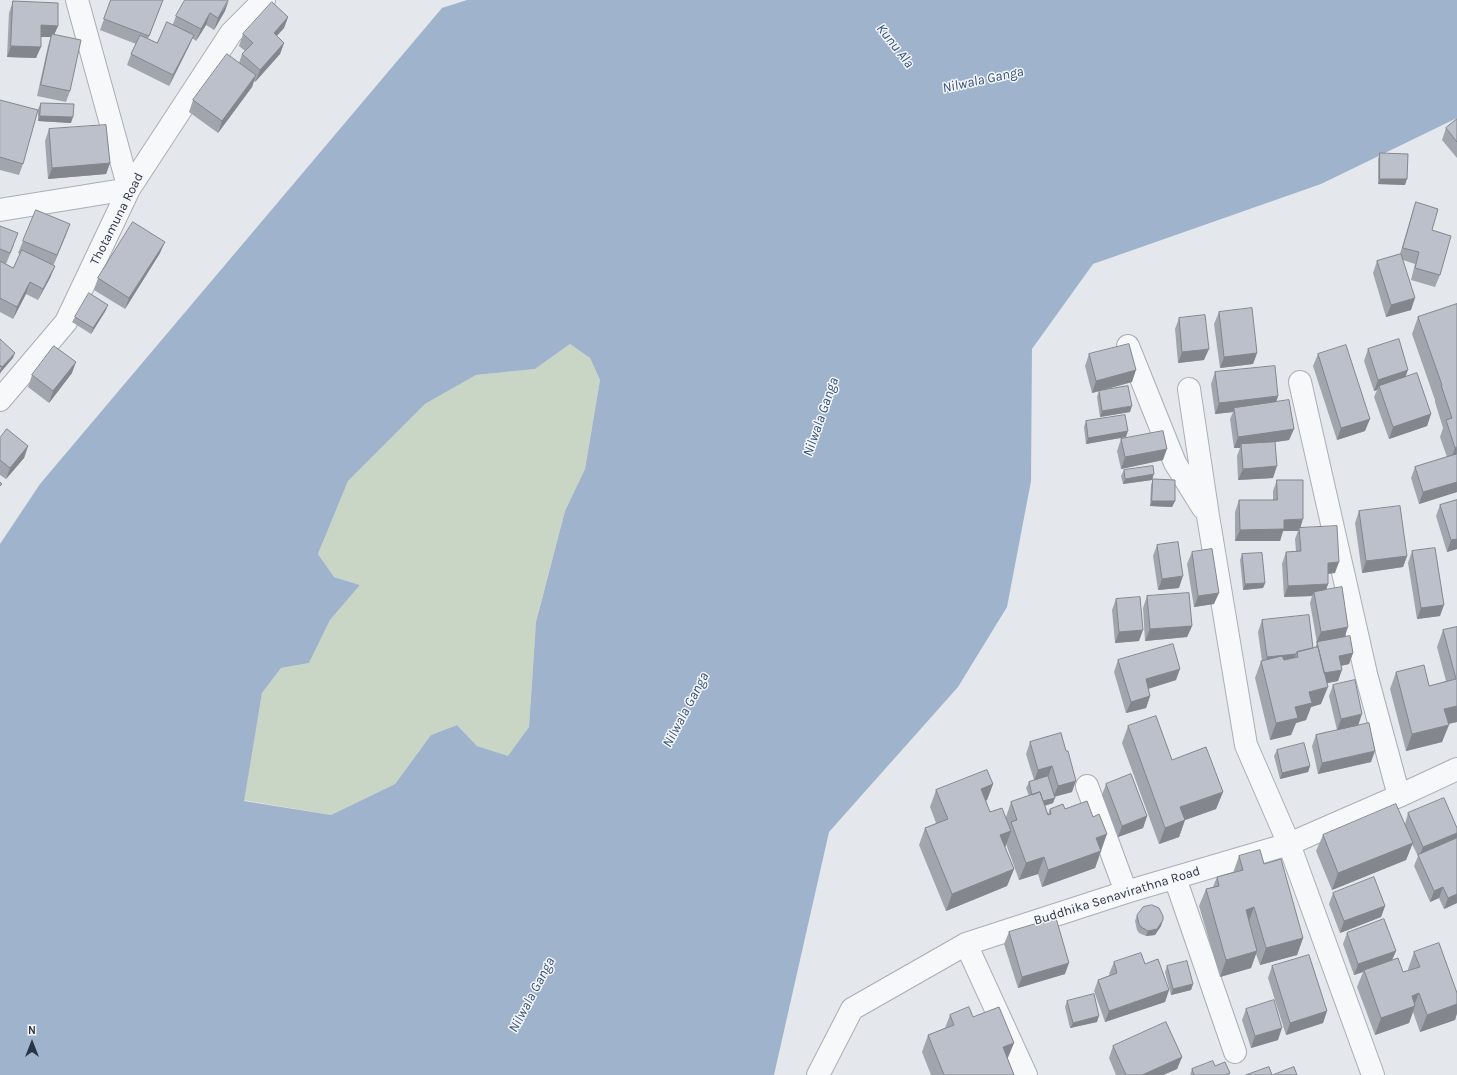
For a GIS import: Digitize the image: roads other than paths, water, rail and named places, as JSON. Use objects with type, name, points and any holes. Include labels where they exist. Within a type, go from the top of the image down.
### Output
[{"type":"street","points":[[0,210],[129,189],[77,0]]},
{"type":"street","name":"Thotamuna Road","points":[[0,400],[66,322],[129,189],[231,33],[264,0]]},
{"type":"street","points":[[1128,346],[1175,463],[1208,516]]},
{"type":"street","points":[[1300,382],[1366,674],[1399,796]]},
{"type":"street","points":[[1190,389],[1208,516],[1246,745],[1289,844],[1373,1075]]},
{"type":"street","name":"Buddhika Senavirathna Road","points":[[818,1075],[852,1009],[966,944],[1126,892],[1289,844],[1457,769]]},
{"type":"street","points":[[1087,786],[1126,892]]},
{"type":"street","points":[[1175,878],[1236,1052]]},
{"type":"street","points":[[966,944],[1026,1075]]},
{"type":"water","points":[[467,0],[1457,0],[1457,118],[1321,184],[1093,264],[1032,349],[1031,481],[1007,607],[958,687],[829,832],[774,1075],[0,1075],[0,544],[40,484],[442,8]],"holes":[[[570,344],[590,358],[600,380],[585,469],[565,511],[536,622],[529,727],[508,756],[477,746],[457,725],[431,735],[395,784],[331,815],[244,801],[262,693],[281,668],[309,663],[330,620],[360,585],[334,577],[318,554],[348,481],[425,404],[476,375],[535,369]]]},
{"type":"water label","name":"Kunu Ala","points":[[895,46]]},
{"type":"water label","name":"Nilwala Ganga","points":[[983,80]]},
{"type":"water label","name":"Nilwala Ganga","points":[[821,417]]},
{"type":"water label","name":"Nilwala Ganga","points":[[686,710]]},
{"type":"water label","name":"Nilwala Ganga","points":[[532,995]]}]
